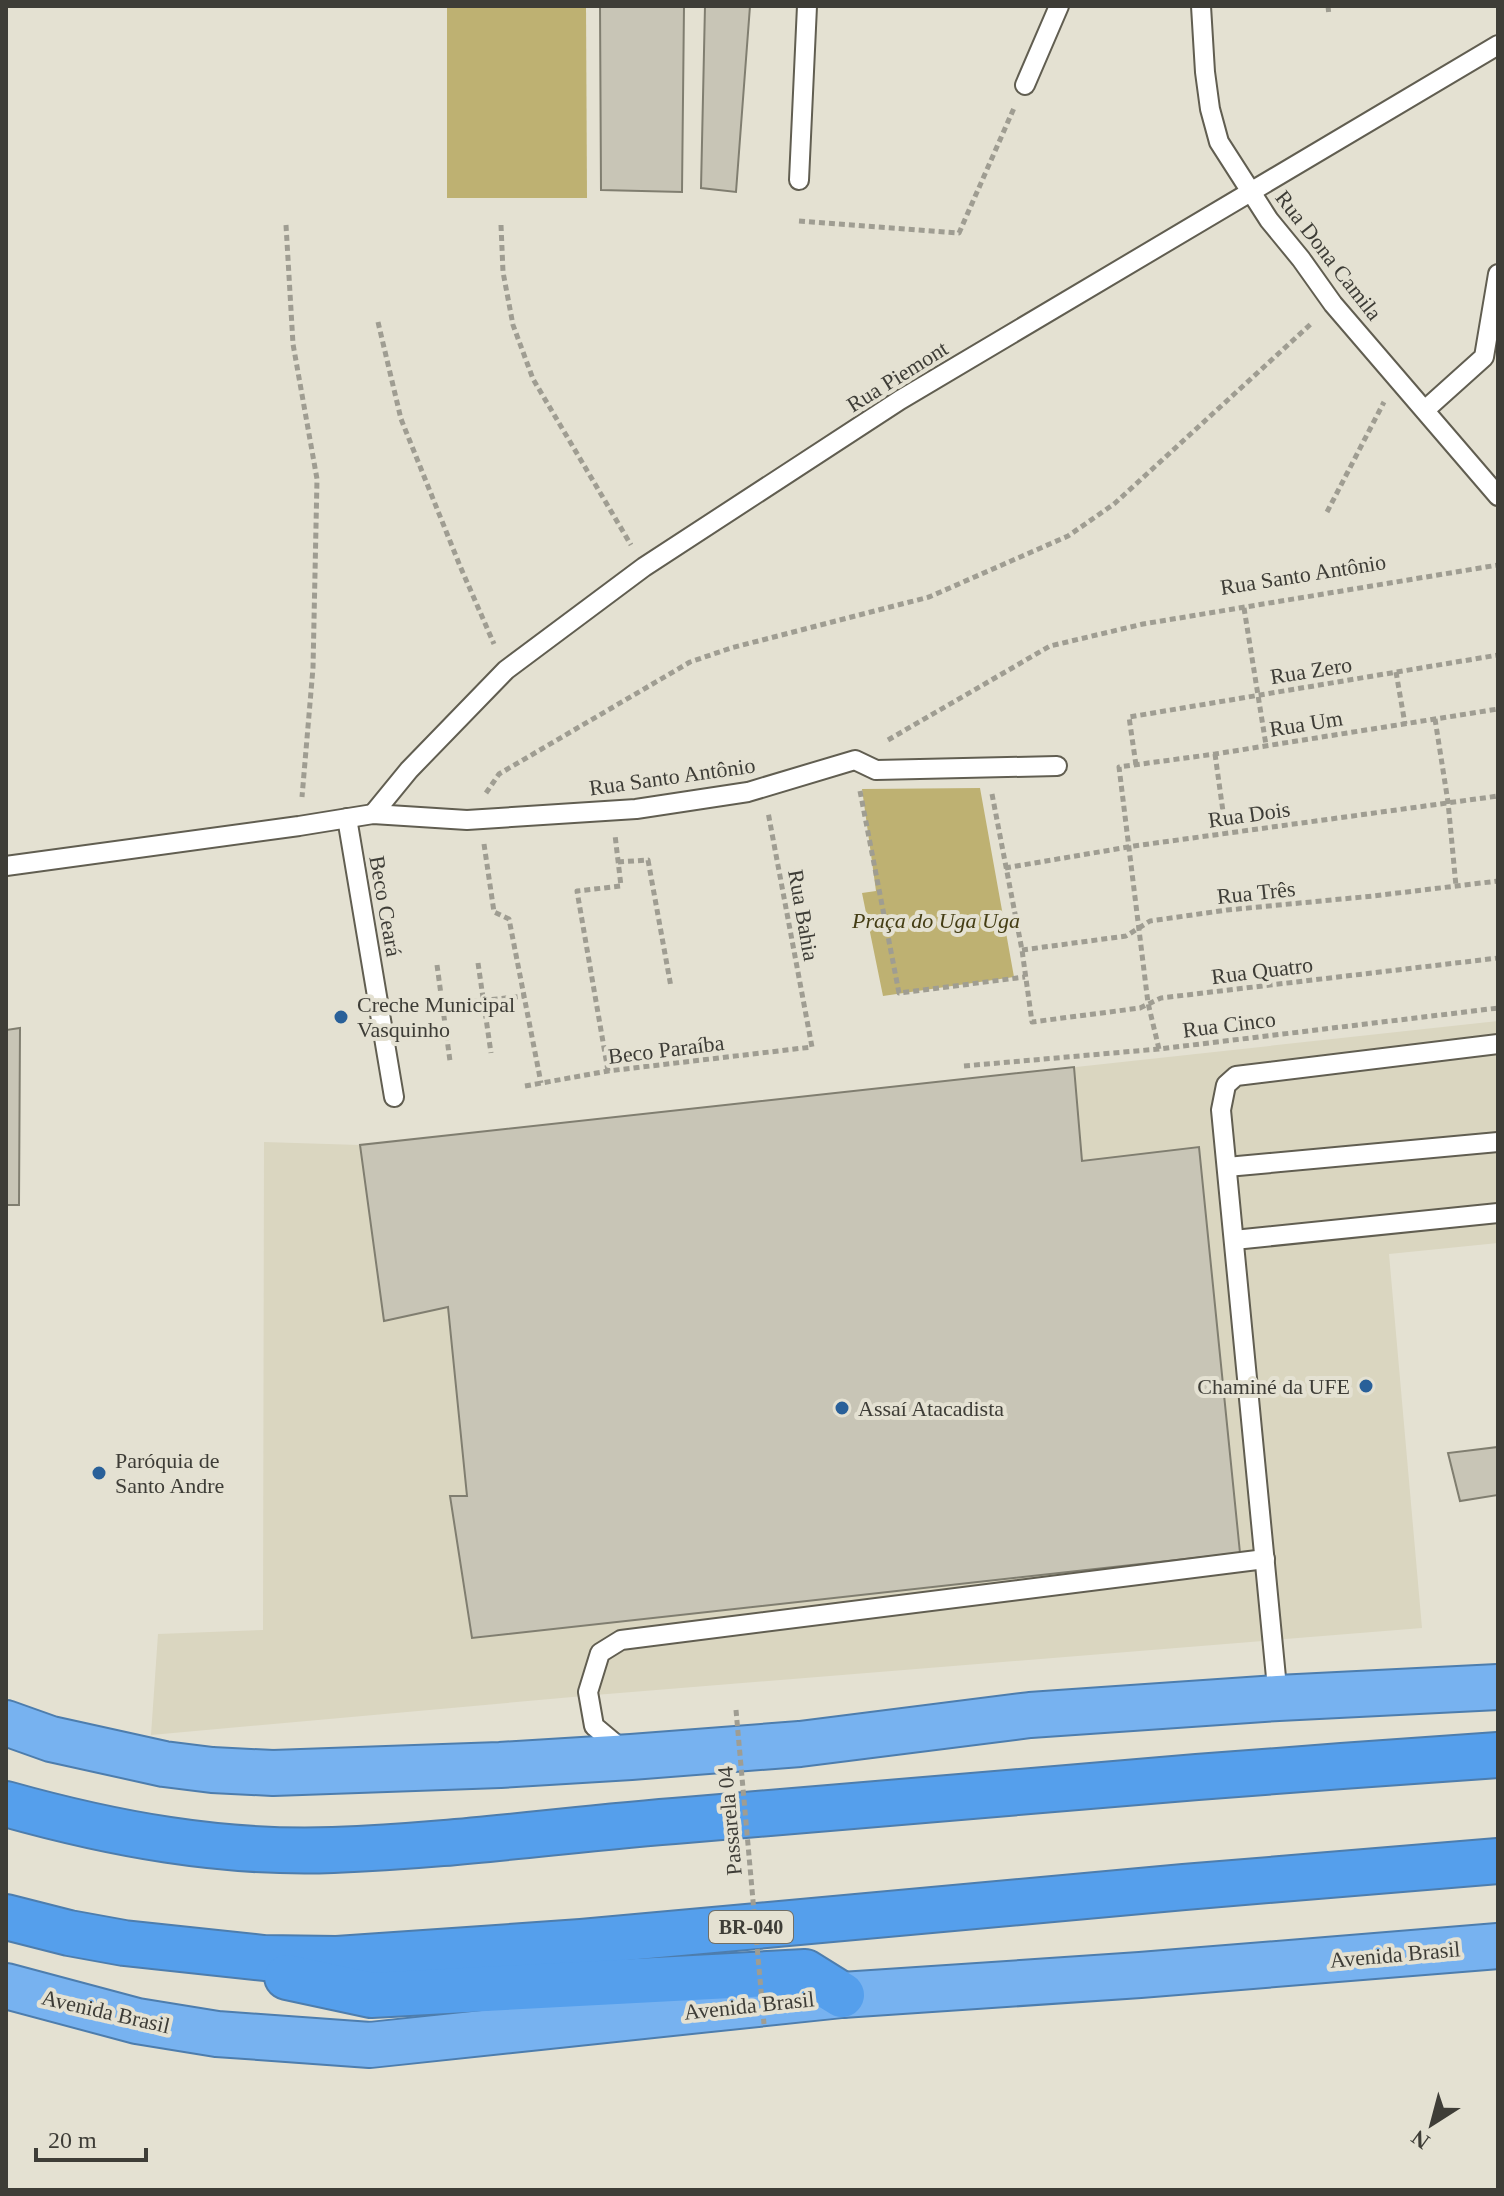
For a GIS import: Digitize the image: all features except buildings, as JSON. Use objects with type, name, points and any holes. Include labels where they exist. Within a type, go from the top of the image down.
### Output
[{"type":"highway","points":[[6,1723],[63,1741],[164,1764],[273,1773],[631,1757],[800,1744],[1030,1715],[1498,1687]]},
{"type":"highway","points":[[6,1804],[69,1822],[156,1840],[237,1848],[330,1850],[471,1842],[679,1820],[1498,1755]]},
{"type":"highway","name":"BR-040","points":[[6,1917],[124,1943],[264,1958],[337,1959],[612,1939],[1498,1861]]},
{"type":"highway","points":[[124,1943],[371,1995],[805,1972],[842,1995]]},
{"type":"highway","name":"Avenida Brasil","points":[[6,1986],[137,2021],[177,2028],[217,2034],[370,2045],[842,1995],[1498,1946]]},
{"type":"lane","points":[[799,180],[807,6]]},
{"type":"lane","points":[[1025,85],[1059,6]]},
{"type":"lane","name":"Rua Dona Camila","points":[[1201,6],[1205,72],[1219,142],[1269,220],[1333,304],[1498,496]]},
{"type":"lane","name":"Rua Piemont","points":[[373,814],[409,770],[506,670],[644,567],[900,400],[1498,45]]},
{"type":"lane","points":[[1425,410],[1484,357],[1498,274]]},
{"type":"lane","points":[[855,760],[876,770],[1057,766]]},
{"type":"lane","name":"Rua Santo Antônio","points":[[6,866],[373,814],[473,819],[636,809],[748,792],[855,760]]},
{"type":"lane","name":"Beco Ceará","points":[[347,818],[394,1097]]},
{"type":"lane","points":[[1278,1698],[1221,1110],[1226,1085],[1236,1076],[1498,1044]]},
{"type":"lane","points":[[1227,1167],[1498,1142]]},
{"type":"lane","points":[[1234,1240],[1498,1213]]},
{"type":"lane","points":[[631,1757],[594,1726],[588,1692],[600,1653],[621,1640],[1265,1559]]},
{"type":"path","points":[[1328,6],[1329,16]]},
{"type":"path","points":[[799,221],[959,233],[1025,85]]},
{"type":"path","points":[[286,225],[293,344],[317,479],[313,668],[299,826]]},
{"type":"path","points":[[501,225],[503,272],[513,325],[533,379],[644,567]]},
{"type":"path","points":[[541,1083],[509,919],[494,912],[473,819],[499,774],[690,662],[731,648],[929,597],[1068,536],[1114,504],[1333,304]]},
{"type":"path","points":[[378,322],[401,419],[506,670]]},
{"type":"path","points":[[1327,512],[1397,377]]},
{"type":"path","name":"Rua Santo Antônio","points":[[855,760],[1050,646],[1143,624],[1498,565]]},
{"type":"path","points":[[1244,608],[1266,745]]},
{"type":"path","name":"Rua Zero","points":[[1136,765],[1129,717],[1498,655]]},
{"type":"path","points":[[1396,672],[1405,724]]},
{"type":"path","name":"Rua Um","points":[[1129,847],[1119,767],[1498,709]]},
{"type":"path","points":[[1435,719],[1448,802],[1456,886]]},
{"type":"path","points":[[1215,754],[1226,833]]},
{"type":"path","points":[[855,760],[899,993],[1025,977],[987,768]]},
{"type":"path","name":"Rua Bahia","points":[[764,788],[812,1047]]},
{"type":"path","name":"Rua Dois","points":[[1005,868],[1129,847],[1498,796]]},
{"type":"path","points":[[1129,847],[1148,1003],[1159,1049]]},
{"type":"path","points":[[608,1071],[577,891],[621,886],[618,862],[648,860],[671,987]]},
{"type":"path","name":"Rua Três","points":[[1022,950],[1126,936],[1150,921],[1498,881]]},
{"type":"path","name":"Rua Quatro","points":[[1025,977],[1032,1022],[1140,1008],[1161,998],[1498,958]]},
{"type":"path","points":[[478,963],[491,1053]]},
{"type":"path","points":[[437,965],[450,1061]]},
{"type":"path","points":[[442,1005],[524,996]]},
{"type":"path","name":"Rua Cinco","points":[[964,1066],[1159,1049],[1498,1008]]},
{"type":"path","name":"Beco Paraíba","points":[[525,1086],[608,1071],[812,1047]]},
{"type":"path","name":"Passarela 04","points":[[736,1710],[764,2024]]},
{"type":"shaded area","points":[[1498,1021],[1498,1243],[1389,1254],[1422,1628],[595,1695],[151,1735],[158,1634],[263,1630],[264,1142],[360,1145]]},
{"type":"green space","points":[[447,6],[586,6],[587,198],[447,198]]},
{"type":"green space","name":"Praça do Uga Uga","points":[[980,788],[1014,977],[883,996],[862,893],[876,891],[862,789]]},
{"type":"place","name":"Creche Municipal Vasquinho","points":[[341,1017]]},
{"type":"place","name":"Chaminé da UFE","points":[[1366,1386]]},
{"type":"place","name":"Assaí Atacadista","points":[[842,1408]]},
{"type":"place","name":"Paróquia de Santo Andre","points":[[99,1473]]}]
